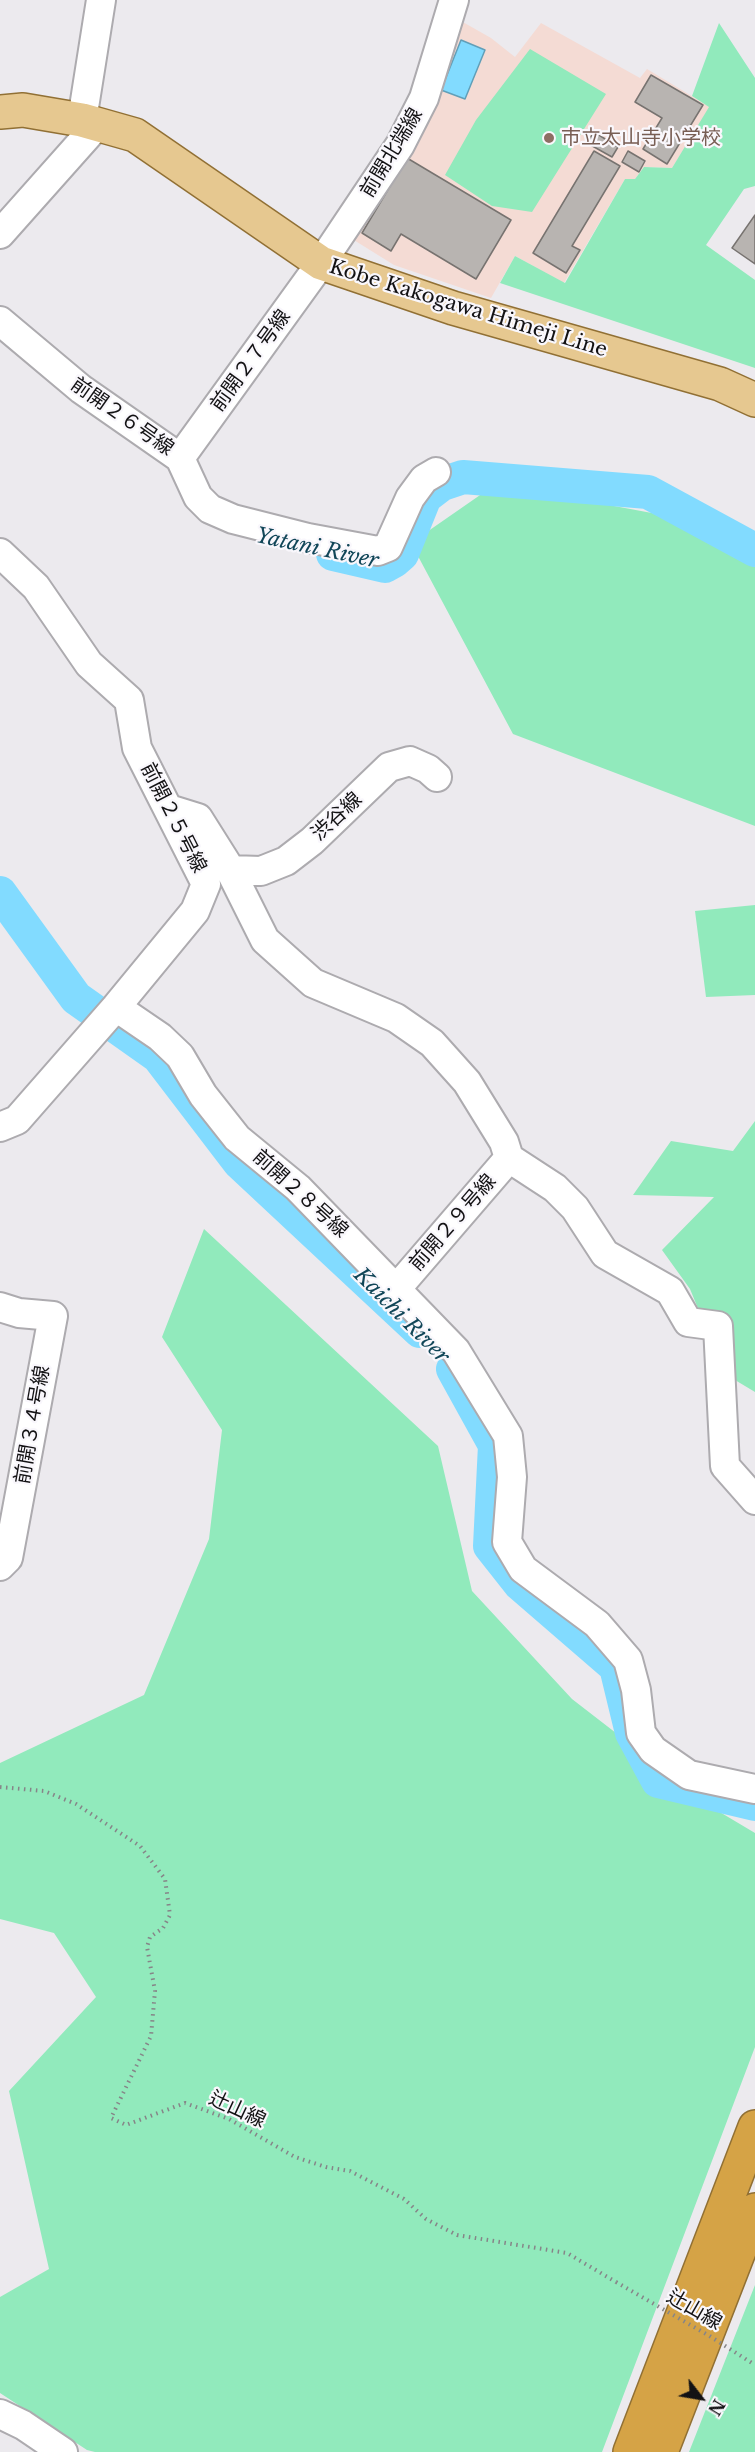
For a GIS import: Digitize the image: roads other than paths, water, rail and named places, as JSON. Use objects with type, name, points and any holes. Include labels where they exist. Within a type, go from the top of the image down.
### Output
[{"type":"highway","points":[[641,2450],[755,2127]]},
{"type":"highway","points":[[641,2450],[755,2210]]},
{"type":"main road","name":"Kobe Kakogawa Himeji Line","points":[[0,112],[23,110],[135,135],[321,263],[453,308],[720,384],[755,400]]},
{"type":"street","points":[[0,234],[89,123],[101,0]]},
{"type":"street","name":"前開北端線","points":[[321,263],[416,117],[454,0]]},
{"type":"street","name":"前開２７号線","points":[[180,458],[321,263]]},
{"type":"street","name":"前開２６号線","points":[[0,321],[81,389],[180,458],[198,496],[210,509],[233,519],[308,538],[378,551],[388,547],[410,498],[424,479],[436,472]]},
{"type":"street","name":"前開２５号線","points":[[0,554],[36,587],[89,664],[129,700],[137,748],[170,809],[206,884],[195,911],[110,1014],[17,1120],[0,1126]]},
{"type":"street","name":"渋谷線","points":[[230,870],[261,871],[286,861],[312,841],[389,767],[410,761],[428,769],[437,777]]},
{"type":"street","points":[[170,809],[198,818],[230,870],[265,940],[313,983],[396,1018],[432,1043],[466,1082],[504,1142],[509,1158],[555,1188],[575,1208],[605,1254],[670,1291],[688,1322],[718,1326],[725,1466],[755,1500]]},
{"type":"street","name":"前開２８号線","points":[[110,1014],[160,1038],[180,1056],[203,1095],[237,1138],[298,1188],[398,1288],[456,1351],[508,1436],[512,1477],[507,1542],[523,1569],[597,1624],[628,1660],[636,1690],[641,1733],[653,1750],[689,1775],[755,1789]]},
{"type":"street","name":"前開２９号線","points":[[398,1288],[509,1158]]},
{"type":"street","name":"前開３４号線","points":[[0,1307],[53,1316],[8,1558],[0,1566]]},
{"type":"street","points":[[0,2414],[63,2452]]},
{"type":"water","points":[[461,40],[485,50],[465,99],[441,90]]},
{"type":"waterway","name":"Yatani River","points":[[333,554],[385,566],[394,561],[402,554],[425,497],[442,484],[463,477],[648,492],[755,550]]},
{"type":"waterway","name":"Kaichi River","points":[[0,893],[76,998],[158,1056],[239,1162],[420,1331]]},
{"type":"waterway","name":"Kaichi River","points":[[453,1369],[495,1445],[490,1546],[520,1584],[616,1667],[632,1733],[658,1781],[755,1804]]},
{"type":"place","name":"市立太山寺小学校","points":[[549,138]]}]
